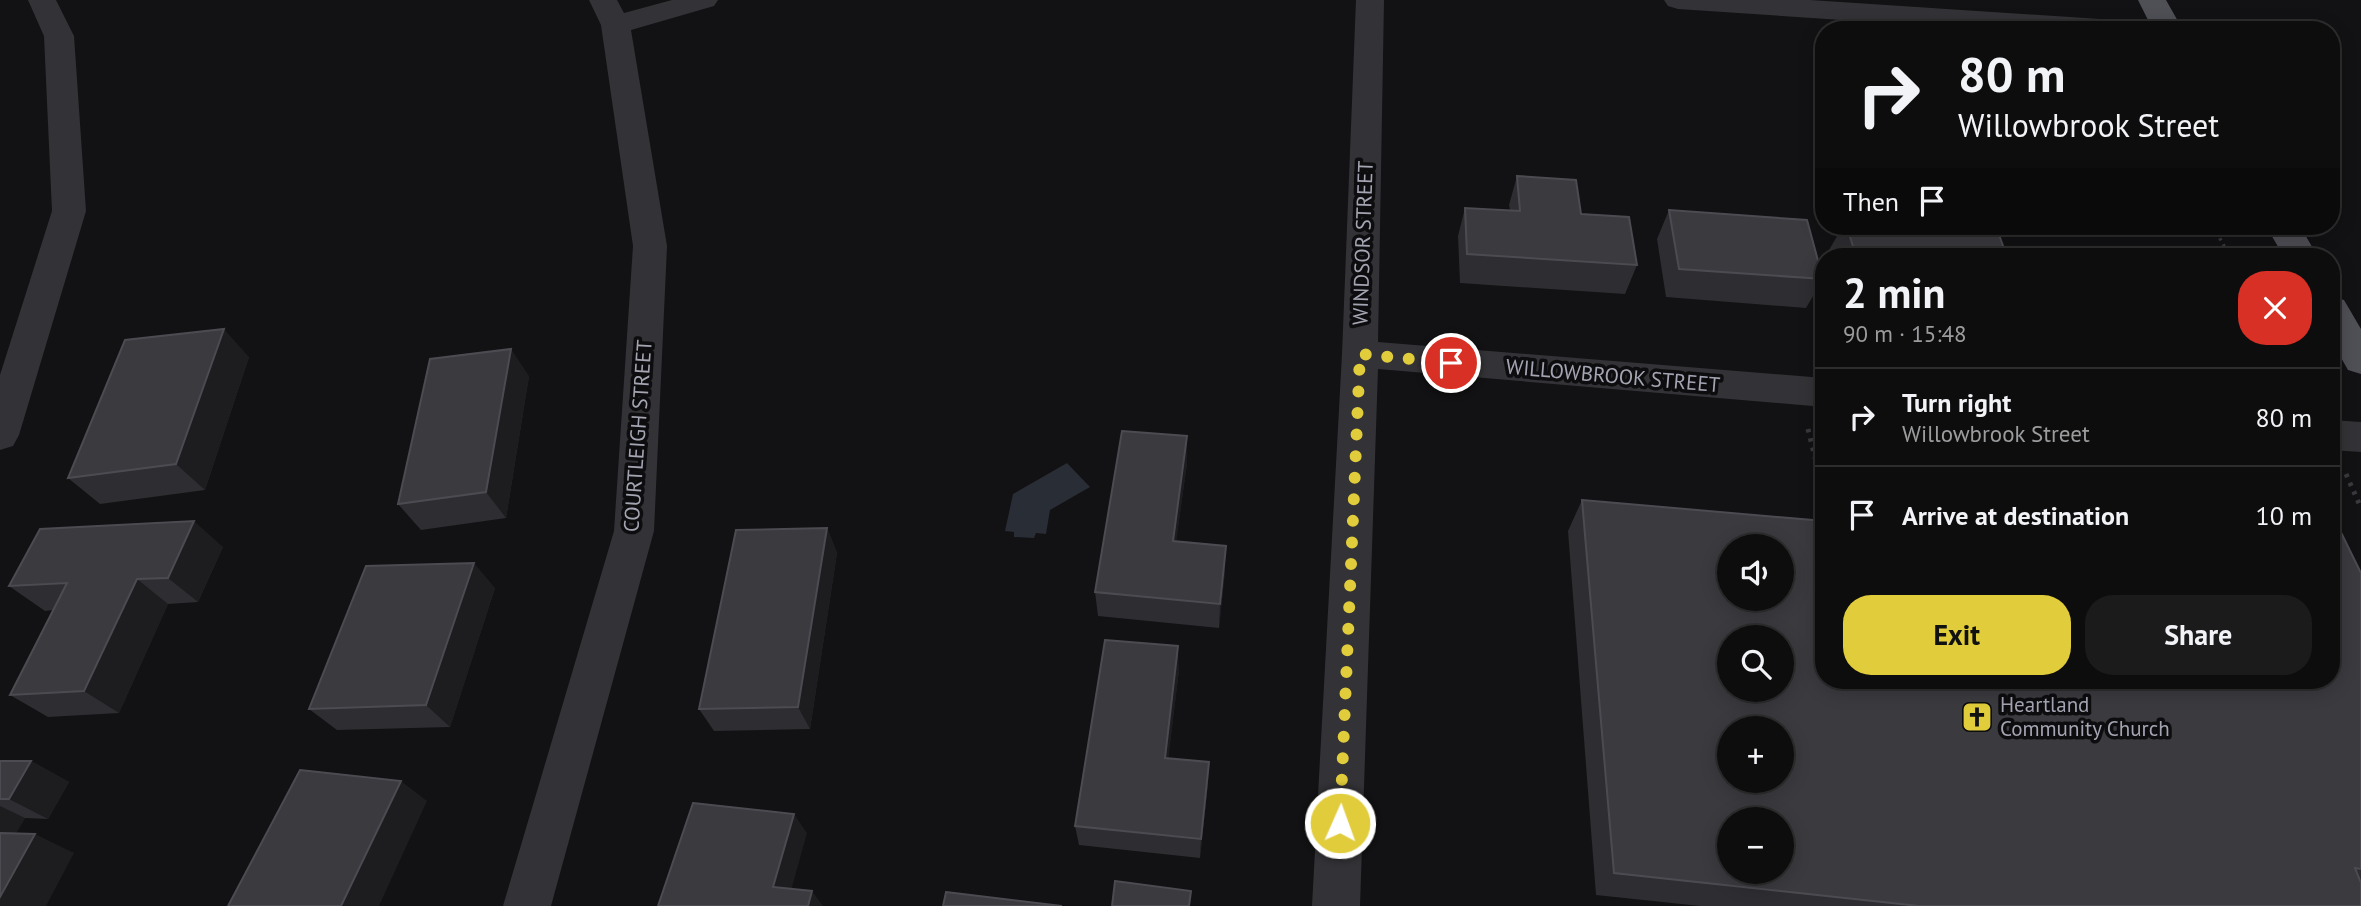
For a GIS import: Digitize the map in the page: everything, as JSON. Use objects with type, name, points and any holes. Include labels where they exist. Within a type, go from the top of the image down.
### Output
[{"type":"main road","points":[[2152,0],[2163,21]]},
{"type":"main road","points":[[2340,324],[2361,360]]},
{"type":"street","points":[[0,435],[69,211],[59,36],[42,0]]},
{"type":"street","points":[[609,12],[705,0]]},
{"type":"street","name":"WINDSOR STREET","points":[[1336,906],[1360,354],[1370,0]]},
{"type":"street","points":[[1678,0],[1994,21]]},
{"type":"street","name":"COURTLEIGH STREET","points":[[527,906],[634,531],[650,246],[609,12]]},
{"type":"street","name":"WILLOWBROOK STREET","points":[[1360,354],[1815,392]]},
{"type":"street","points":[[2340,436],[2361,437]]},
{"type":"path","points":[[1808,429],[1815,457]]},
{"type":"shaded area","points":[[1067,463],[1090,487],[1050,510],[1046,534],[1036,533],[1034,538],[1014,537],[1014,532],[1005,531],[1013,494]]},
{"type":"building","points":[[1517,176],[1576,180],[1581,214],[1629,217],[1637,265],[1467,254],[1465,208],[1520,211]]},
{"type":"building","points":[[1669,210],[1807,220],[1815,250],[1815,278],[1679,269]]},
{"type":"building","points":[[1850,235],[1999,235],[2004,248],[1853,248]]},
{"type":"building","points":[[224,329],[176,464],[68,478],[125,340]]},
{"type":"building","points":[[511,349],[486,492],[398,504],[430,359]]},
{"type":"building","points":[[1122,431],[1187,436],[1173,541],[1226,546],[1220,604],[1095,592]]},
{"type":"building","points":[[1582,500],[1815,520],[1815,689],[2340,689],[2340,530],[2361,573],[2361,869],[2355,868],[2361,883],[2361,906],[1919,906],[1614,873]]},
{"type":"building","points":[[194,521],[168,578],[137,579],[84,691],[10,695],[67,583],[9,586],[40,529]]},
{"type":"building","points":[[827,528],[798,707],[699,709],[736,530]]},
{"type":"building","points":[[474,563],[426,705],[309,709],[366,566]]},
{"type":"building","points":[[1105,640],[1178,646],[1165,758],[1209,762],[1201,839],[1075,826]]},
{"type":"building","points":[[0,761],[31,761],[9,799],[0,799]]},
{"type":"building","points":[[300,770],[401,781],[341,906],[228,906]]},
{"type":"building","points":[[693,803],[794,814],[773,887],[812,891],[808,906],[658,906]]},
{"type":"building","points":[[0,833],[35,834],[0,897]]},
{"type":"building","points":[[1115,881],[1191,891],[1189,906],[1112,906]]},
{"type":"building","points":[[946,892],[1062,906],[943,906]]},
{"type":"place","name":"Heartland Community Church","points":[[1977,717]]},
{"type":"route","points":[[1340,823],[1360,354],[1451,363]]}]
